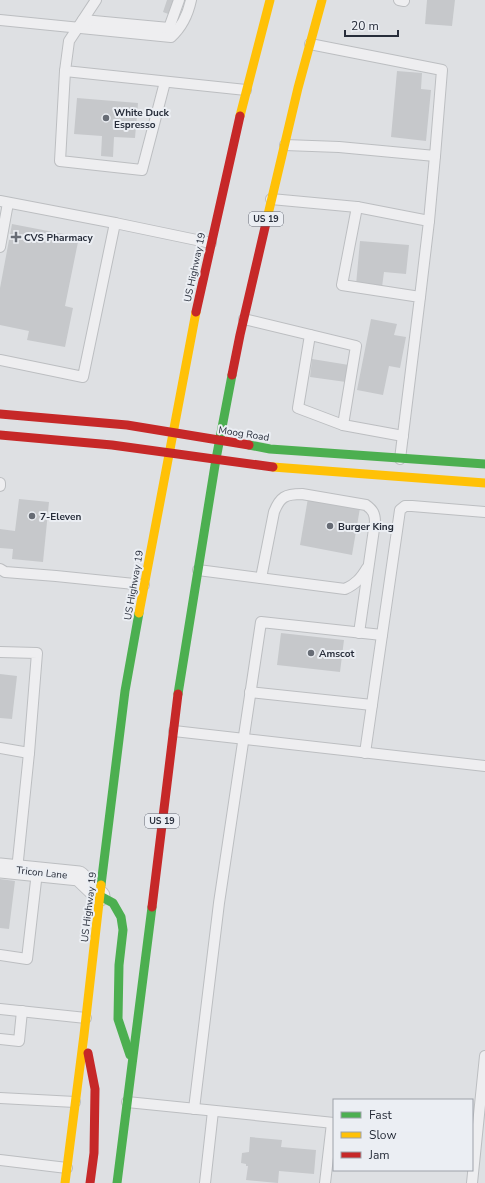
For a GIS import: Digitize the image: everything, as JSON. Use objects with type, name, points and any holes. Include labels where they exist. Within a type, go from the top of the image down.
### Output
[{"type":"main road","name":"US Highway 19","points":[[65,1183],[123,706],[192,327],[246,90],[270,0]]},
{"type":"main road","name":"US 19","points":[[117,1183],[174,731],[190,618],[216,459],[244,318],[271,199],[322,0]]},
{"type":"main road","name":"Moog Road","points":[[0,414],[127,425],[270,449],[485,464]]},
{"type":"main road","points":[[0,435],[110,445],[260,466],[485,483]]},
{"type":"main road","points":[[100,896],[113,903],[121,917],[123,930],[119,965],[118,1019],[132,1062]]},
{"type":"main road","points":[[84,1035],[94,1089],[94,1153],[90,1183]]},
{"type":"street","name":"Tricon Lane","points":[[8,869],[80,876],[100,896]]},
{"type":"lane","points":[[96,0],[68,42],[60,161],[142,170],[164,82]]},
{"type":"lane","points":[[0,20],[169,28],[179,0]]},
{"type":"lane","points":[[80,24],[171,37],[179,30],[189,10],[191,0]]},
{"type":"lane","points":[[310,44],[442,70],[429,221],[400,459]]},
{"type":"lane","points":[[65,71],[246,90]]},
{"type":"lane","points":[[285,145],[339,147],[435,156]]},
{"type":"lane","points":[[271,199],[356,207],[429,221]]},
{"type":"lane","points":[[0,247],[4,202],[211,243]]},
{"type":"lane","points":[[356,207],[342,285],[420,297]]},
{"type":"lane","points":[[0,360],[83,377],[115,223]]},
{"type":"lane","points":[[244,318],[356,346],[343,425]]},
{"type":"lane","points":[[310,335],[298,408],[343,425],[403,436]]},
{"type":"lane","points":[[261,578],[274,512],[278,503],[284,496],[293,494],[366,505],[372,509],[375,516],[375,522],[359,632]]},
{"type":"lane","points":[[365,752],[400,510],[405,506],[412,506],[485,512]]},
{"type":"lane","points":[[198,570],[346,589],[354,585],[360,579],[369,563]]},
{"type":"lane","points":[[0,569],[5,572],[144,585]]},
{"type":"lane","points":[[194,1109],[219,903],[261,622],[382,635]]},
{"type":"lane","points":[[0,652],[37,653],[29,753],[8,869]]},
{"type":"lane","points":[[250,692],[372,705]]},
{"type":"lane","points":[[174,731],[485,766]]},
{"type":"lane","points":[[0,748],[29,753]]},
{"type":"lane","points":[[0,955],[27,959],[37,872]]},
{"type":"lane","points":[[0,1009],[86,1018]]},
{"type":"lane","points":[[0,1039],[19,1041],[22,1011]]},
{"type":"lane","points":[[473,1160],[474,1137],[485,1056]]},
{"type":"lane","points":[[0,1098],[75,1102]]},
{"type":"lane","points":[[127,1102],[333,1123],[325,1183]]},
{"type":"lane","points":[[205,1183],[213,1111]]},
{"type":"lane","points":[[0,1160],[67,1168]]},
{"type":"lane","points":[[472,1183],[473,1171]]},
{"type":"building","points":[[167,0],[177,0],[171,15],[163,12]]},
{"type":"building","points":[[427,0],[455,0],[452,26],[425,24]]},
{"type":"building","points":[[397,71],[422,73],[421,89],[431,90],[426,141],[391,137]]},
{"type":"building","name":"White Duck Espresso","points":[[77,98],[138,103],[135,138],[114,137],[113,157],[101,156],[102,136],[74,134]]},
{"type":"building","name":"CVS Pharmacy","points":[[12,224],[79,237],[65,306],[73,308],[65,347],[27,340],[29,331],[0,325],[0,288]]},
{"type":"building","points":[[360,241],[409,245],[406,274],[384,272],[382,287],[356,285]]},
{"type":"building","points":[[371,319],[397,324],[394,335],[406,337],[400,368],[389,366],[383,395],[357,390]]},
{"type":"building","points":[[312,359],[349,365],[346,382],[310,377]]},
{"type":"building","name":"Burger King","points":[[308,498],[360,508],[352,555],[300,545]]},
{"type":"building","name":"7-Eleven","points":[[19,499],[49,502],[43,562],[12,559],[13,549],[0,548],[0,529],[15,531]]},
{"type":"building","name":"Amscot","points":[[281,633],[344,640],[340,672],[277,665]]},
{"type":"building","points":[[0,674],[17,676],[12,719],[0,718]]},
{"type":"building","points":[[0,879],[15,881],[9,929],[0,928]]},
{"type":"building","points":[[250,1137],[282,1140],[281,1147],[316,1150],[314,1174],[279,1171],[278,1183],[246,1180],[248,1166],[241,1163],[242,1153],[249,1152]]},
{"type":"traffic: fast","points":[[178,694],[216,459],[232,375]]},
{"type":"traffic: fast","points":[[249,445],[270,449],[485,464]]},
{"type":"traffic: fast","points":[[101,885],[125,691],[139,613]]},
{"type":"traffic: fast","points":[[100,896],[113,903],[121,917],[123,930],[119,965],[118,1019],[130,1055]]},
{"type":"traffic: fast","points":[[117,1183],[152,907]]},
{"type":"traffic: slow","points":[[240,116],[270,0]]},
{"type":"traffic: slow","points":[[266,223],[298,88],[322,0]]},
{"type":"traffic: slow","points":[[139,613],[196,312]]},
{"type":"traffic: slow","points":[[273,467],[485,483]]},
{"type":"traffic: slow","points":[[65,1183],[101,885]]},
{"type":"traffic: jam","points":[[196,312],[240,116]]},
{"type":"traffic: jam","points":[[232,375],[266,223]]},
{"type":"traffic: jam","points":[[0,414],[127,425],[249,445]]},
{"type":"traffic: jam","points":[[0,435],[112,445],[273,467]]},
{"type":"traffic: jam","points":[[152,907],[178,694]]},
{"type":"traffic: jam","points":[[88,1053],[95,1089],[94,1153],[90,1183]]},
{"type":"place","name":"White Duck Espresso","points":[[106,118]]},
{"type":"place","name":"CVS Pharmacy","points":[[16,237]]},
{"type":"place","name":"7-Eleven","points":[[32,516]]},
{"type":"place","name":"Burger King","points":[[330,526]]},
{"type":"place","name":"Amscot","points":[[311,653]]}]
